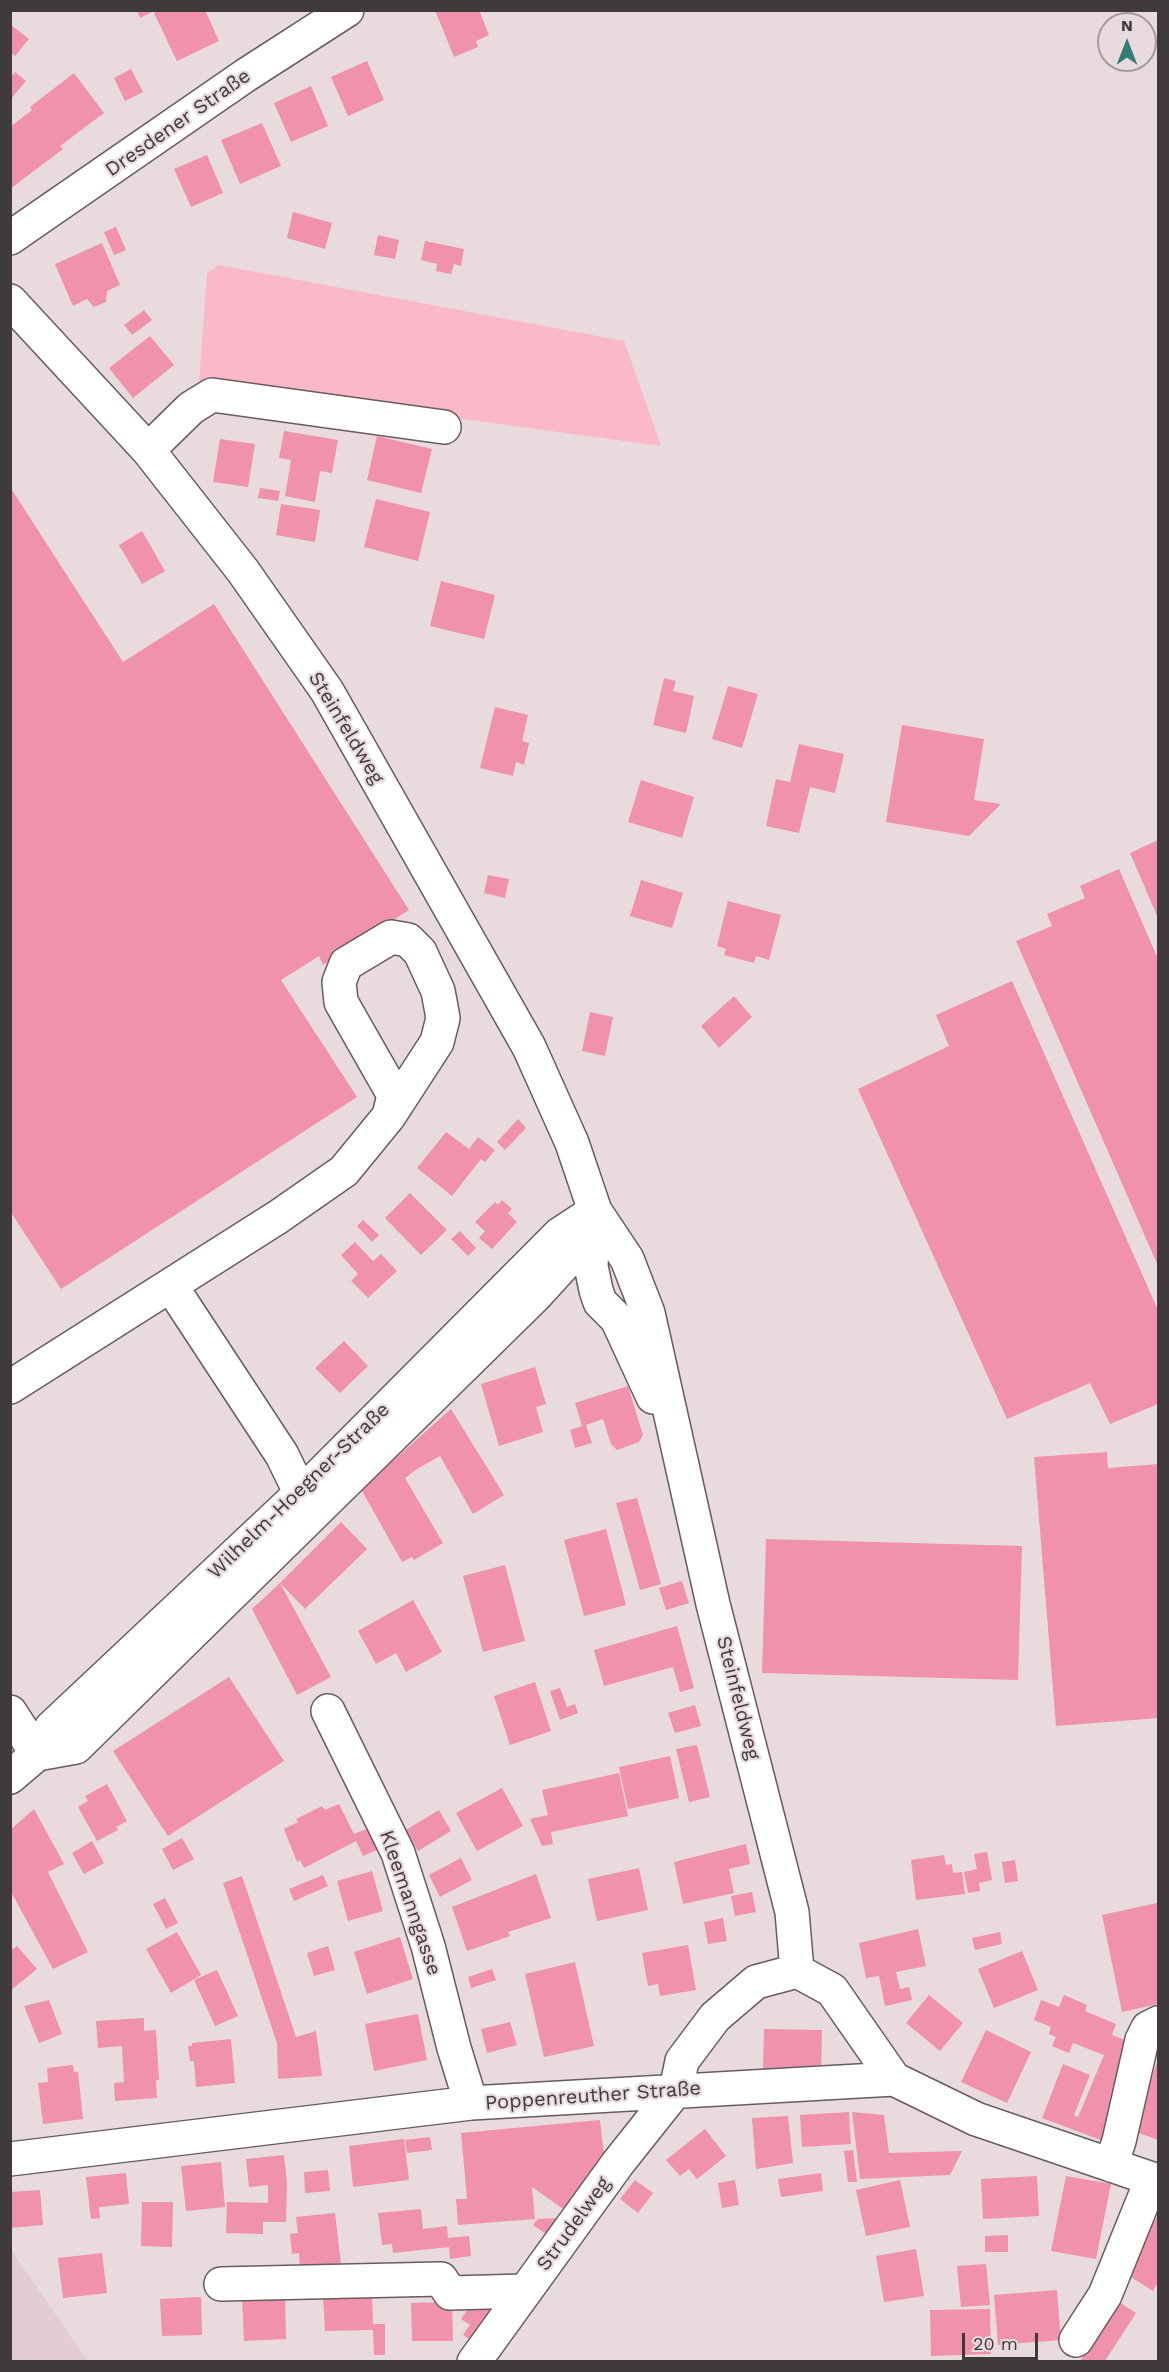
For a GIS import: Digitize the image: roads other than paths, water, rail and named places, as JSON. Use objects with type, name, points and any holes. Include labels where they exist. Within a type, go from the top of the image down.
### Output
[{"type":"street","name":"Dresdener Straße","points":[[10,238],[236,82],[347,10]]},
{"type":"street","name":"Steinfeldweg","points":[[10,301],[148,450],[243,571],[327,691],[529,1047],[573,1143],[595,1211],[627,1259],[648,1313],[713,1604],[792,1912],[797,1971]]},
{"type":"street","points":[[148,450],[191,408],[212,395],[444,428]]},
{"type":"street","points":[[10,1387],[171,1286],[344,1171],[389,1116],[437,1042],[443,1018],[438,991],[420,952],[408,940],[390,937],[346,964],[339,982],[341,1002],[394,1095],[389,1116]]},
{"type":"street","name":"Wilhelm-Hoegner-Straße","points":[[10,1776],[37,1754],[51,1728],[317,1488],[560,1234],[595,1211]]},
{"type":"street","points":[[171,1286],[282,1455],[317,1488]]},
{"type":"street","name":"Kleemanngasse","points":[[328,1711],[398,1853],[428,1946],[454,2048],[471,2103]]},
{"type":"street","points":[[10,1712],[37,1754]]},
{"type":"street","points":[[676,2090],[682,2061],[715,2017],[756,1982],[797,1971],[832,1990],[894,2079]]},
{"type":"street","points":[[1111,2164],[1119,2141],[1142,2040],[1148,2028],[1158,2023]]},
{"type":"street","name":"Poppenreuther Straße","points":[[10,2159],[471,2103],[894,2079],[976,2120],[1155,2180]]},
{"type":"street","name":"Strudelweg","points":[[474,2361],[618,2163],[676,2090]]},
{"type":"street","points":[[1076,2340],[1105,2295],[1155,2180]]},
{"type":"street","points":[[221,2284],[441,2279],[450,2293],[525,2291]]}]
